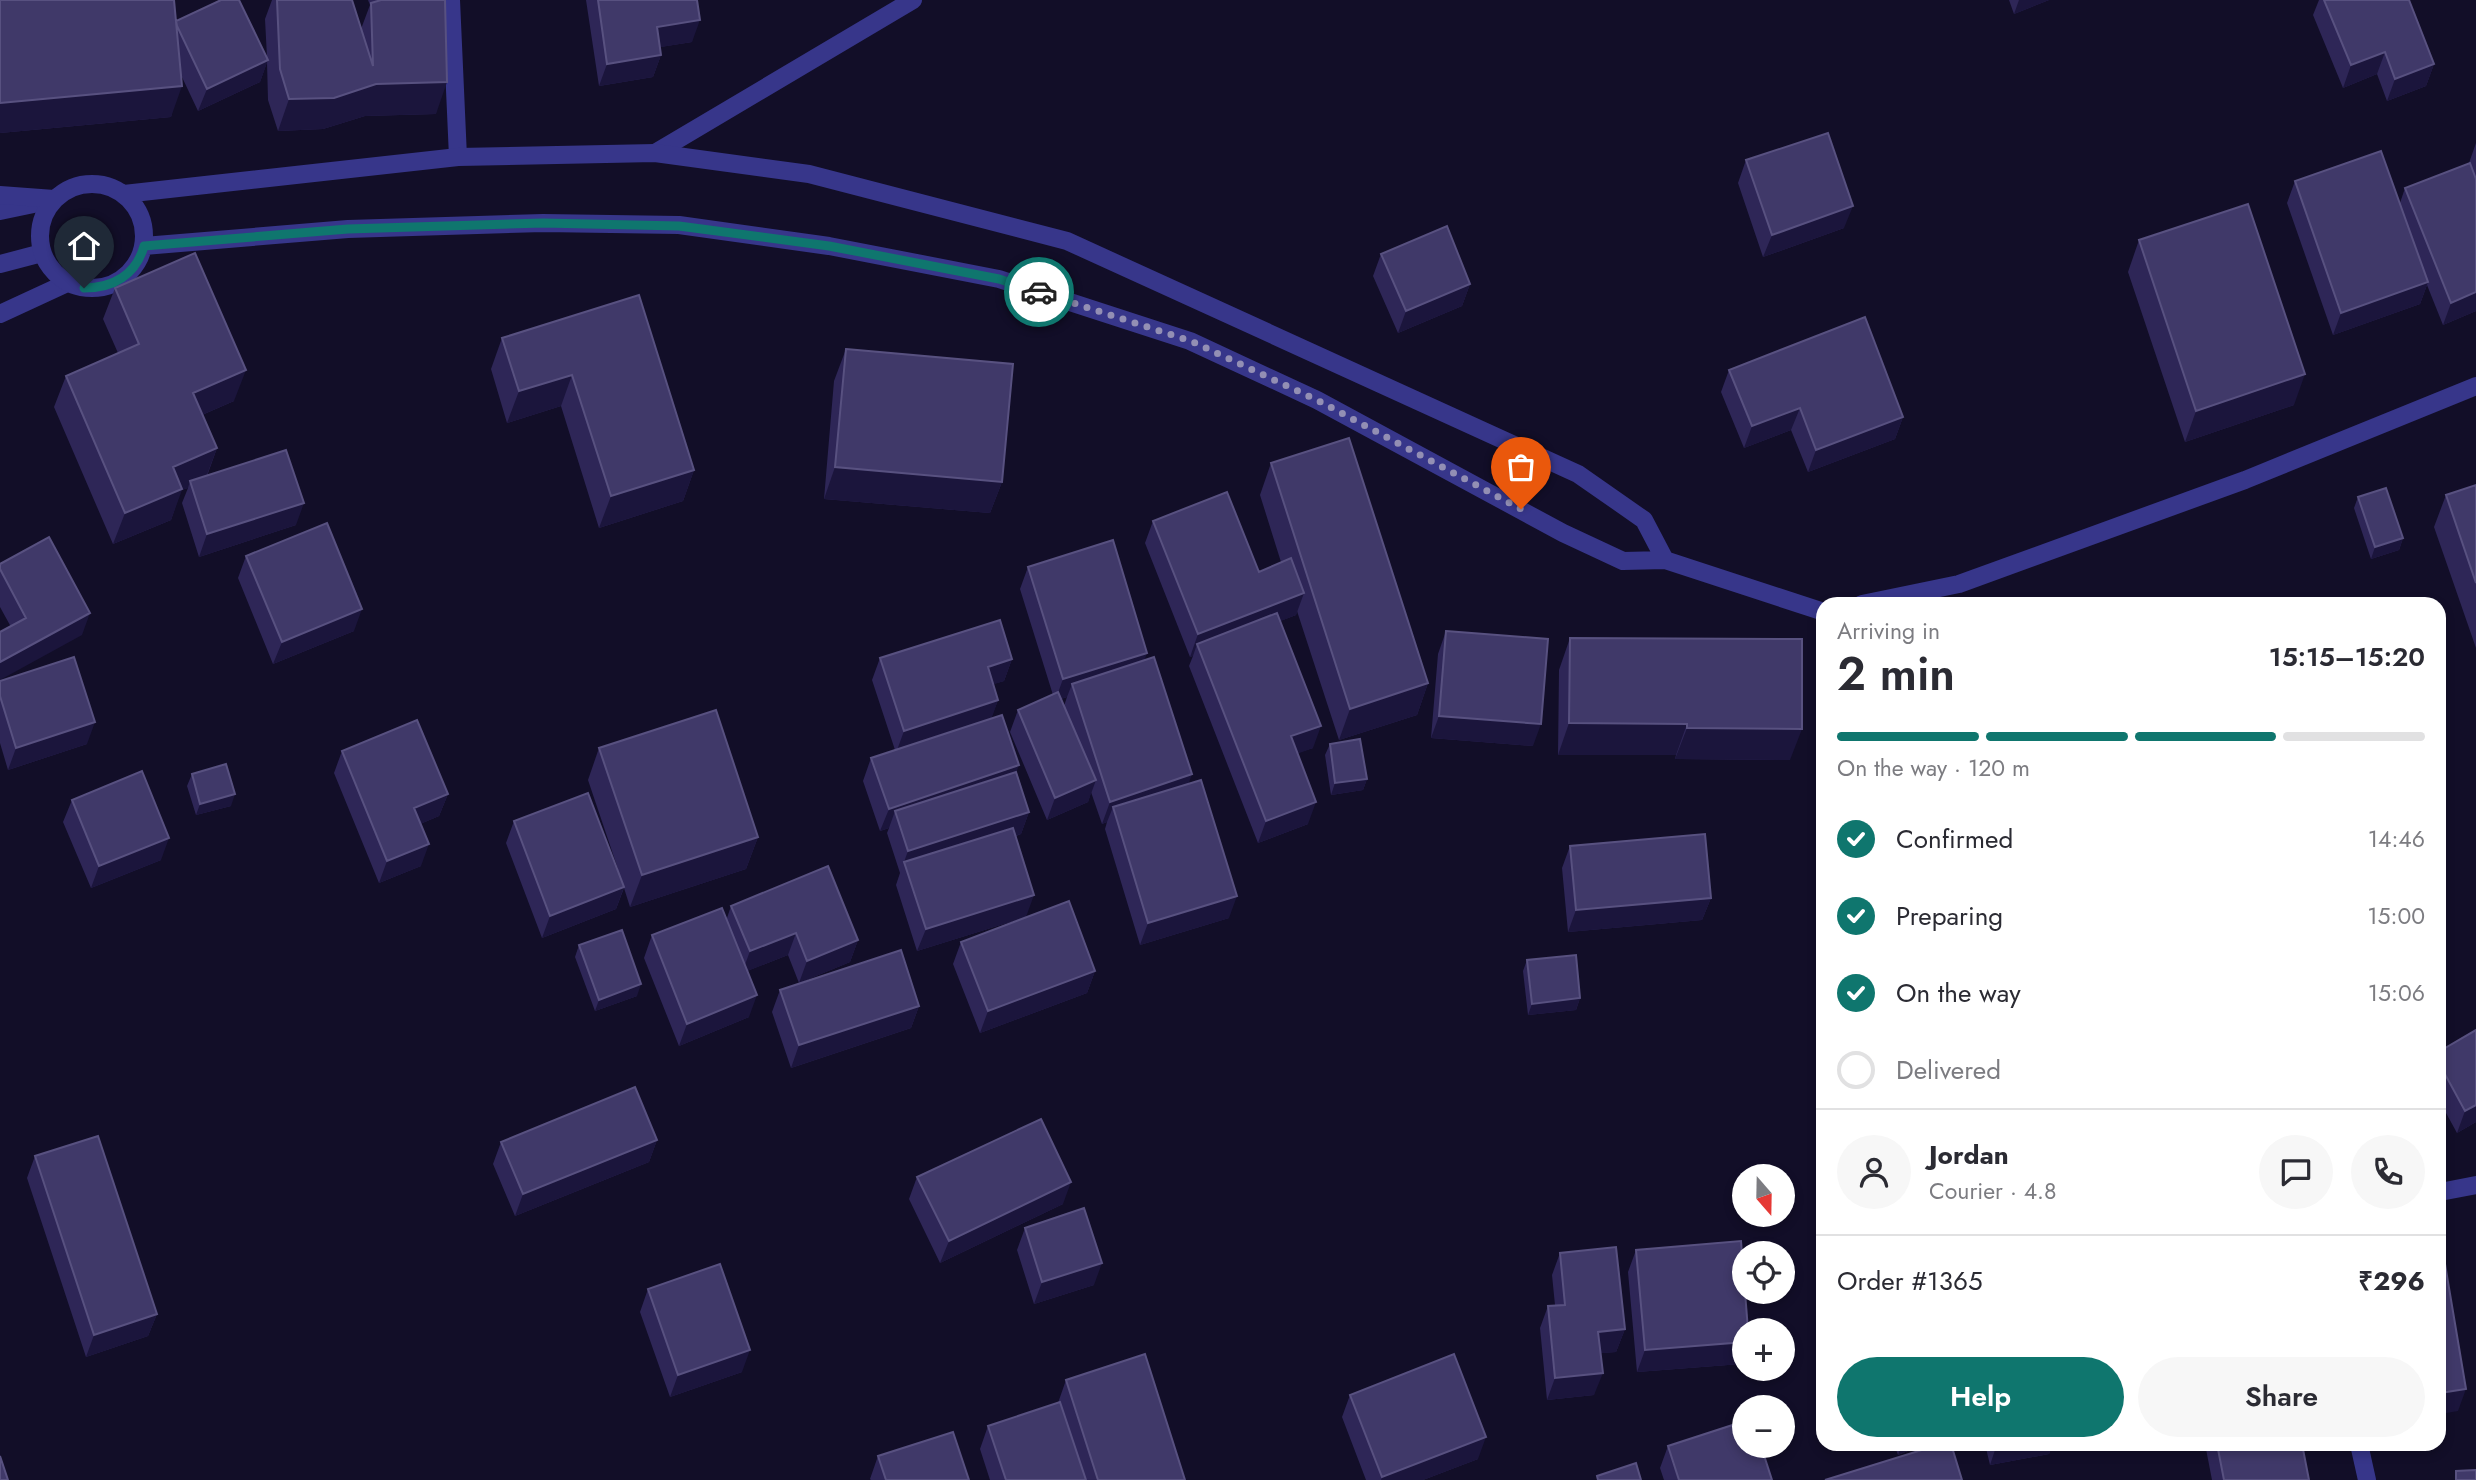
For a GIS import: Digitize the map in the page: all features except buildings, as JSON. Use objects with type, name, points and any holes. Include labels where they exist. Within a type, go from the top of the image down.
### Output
[{"type":"street","points":[[451,0],[458,157]]},
{"type":"street","points":[[655,153],[914,0]]},
{"type":"street","points":[[124,194],[458,157],[655,153],[809,174],[1067,241],[1578,474],[1644,520],[1665,560]]},
{"type":"street","points":[[90,183],[108,186],[124,194],[136,206],[144,222],[144,246],[141,257],[131,271],[118,282],[102,288],[84,288],[67,282],[54,272],[42,253],[39,242],[40,225],[46,209],[54,199],[73,186],[90,183]]},
{"type":"street","points":[[0,195],[54,199]]},
{"type":"street","points":[[0,211],[54,199]]},
{"type":"street","points":[[144,246],[348,229],[543,223],[679,226],[829,246],[999,279],[1191,341],[1317,400],[1563,533],[1623,561],[1665,560],[1816,610]]},
{"type":"street","points":[[0,264],[42,253]]},
{"type":"street","points":[[0,314],[67,282]]},
{"type":"street","points":[[1896,597],[1959,584],[2245,480],[2476,386]]},
{"type":"street","points":[[2446,1191],[2476,1185]]},
{"type":"street","points":[[2361,1451],[2367,1480]]},
{"type":"way so far","points":[[1039,292],[1191,341],[1317,400],[1521,509]]},
{"type":"route","points":[[84,288],[102,288],[118,282],[131,271],[141,257],[144,246],[348,229],[543,223],[679,226],[829,246],[999,279],[1039,292]]}]
